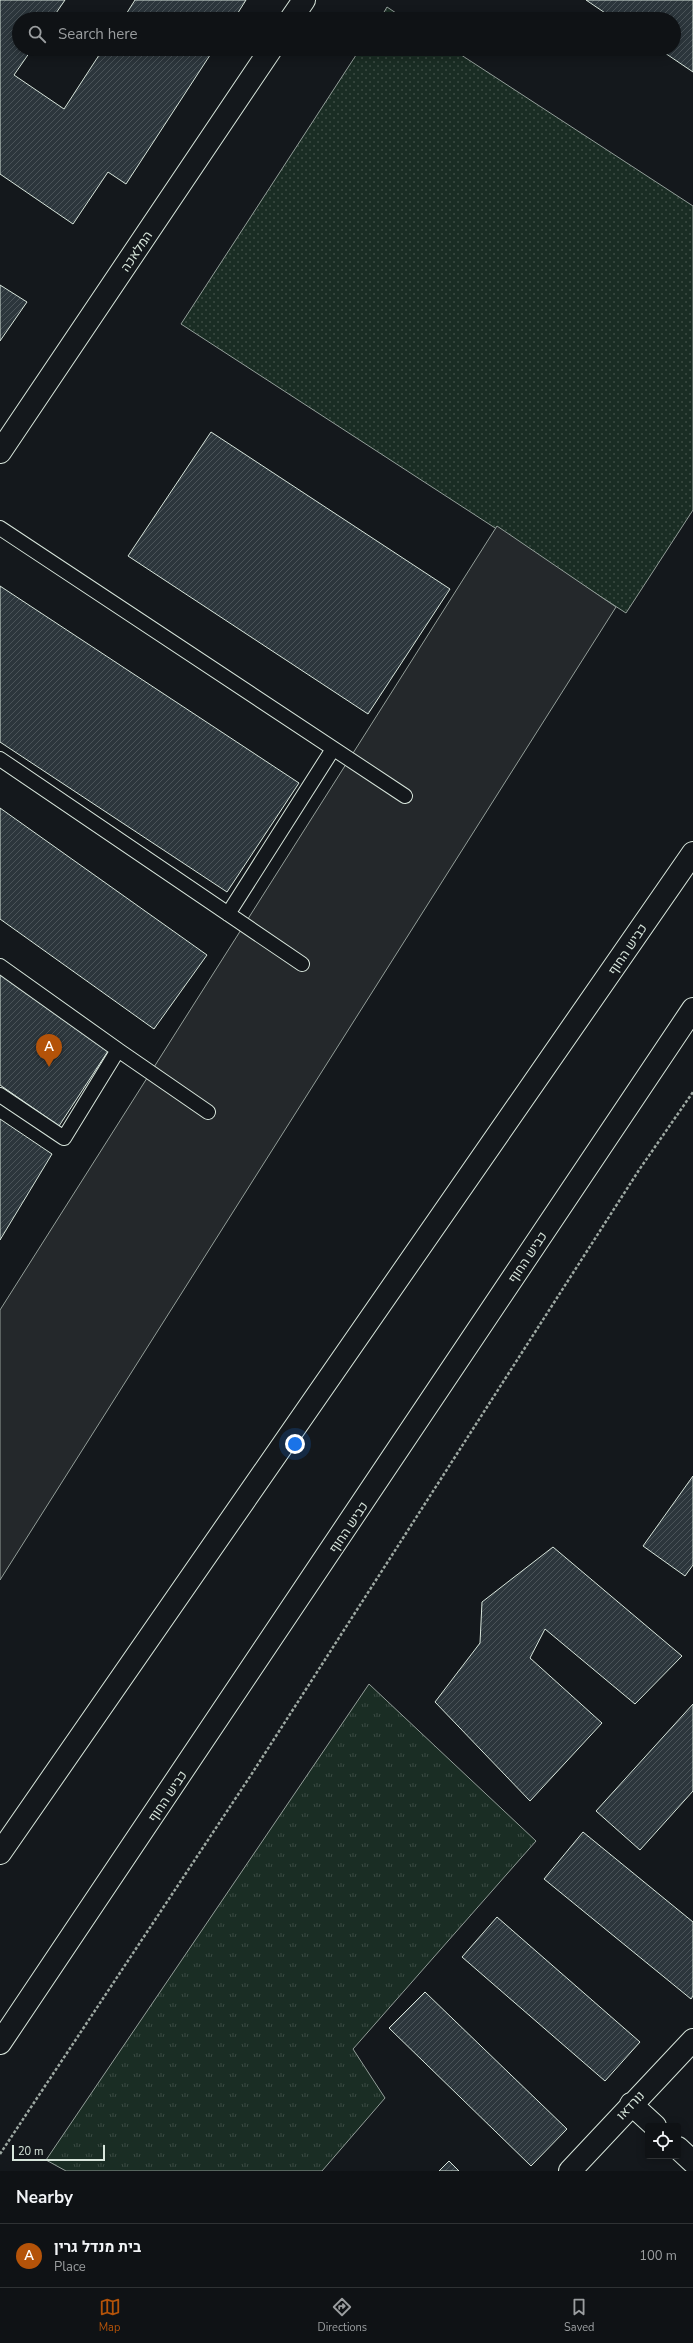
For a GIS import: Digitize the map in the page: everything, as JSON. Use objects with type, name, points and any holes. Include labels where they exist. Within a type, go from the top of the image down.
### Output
[{"type":"main road","points":[[296,12],[304,0]]},
{"type":"main road","name":"המלאכה","points":[[0,452],[266,56]]},
{"type":"main road","name":"כביש החוף","points":[[0,1853],[693,853]]},
{"type":"main road","name":"כביש החוף","points":[[0,2043],[693,1009]]},
{"type":"main road","name":"נורדאו","points":[[570,2171],[631,2104],[693,2040]]},
{"type":"main road","points":[[631,2104],[652,2123]]},
{"type":"main road","points":[[681,2151],[693,2162]]},
{"type":"lane","points":[[0,528],[405,796]]},
{"type":"lane","points":[[228,914],[333,749]]},
{"type":"lane","points":[[0,759],[302,964]]},
{"type":"lane","points":[[0,966],[208,1112]]},
{"type":"lane","points":[[0,1095],[64,1138],[118,1050]]},
{"type":"path","points":[[0,2154],[251,1774],[639,1170],[693,1092]]},
{"type":"green space","points":[[387,7],[394,12],[384,12]]},
{"type":"green space","points":[[355,56],[463,56],[693,206],[693,510],[626,613],[181,324]]},
{"type":"green space","points":[[369,1684],[536,1841],[353,2049],[385,2098],[322,2171],[66,2171],[46,2160]]},
{"type":"shaded area","points":[[497,526],[616,607],[0,1580],[0,1310]]},
{"type":"building","points":[[0,0],[65,0],[57,12],[12,12],[12,56],[27,56],[14,75],[64,109],[98,56],[209,56],[126,184],[108,172],[73,224],[0,174]]},
{"type":"building","points":[[135,0],[246,0],[238,12],[127,12]]},
{"type":"building","points":[[586,0],[693,0],[693,72],[669,56],[681,56],[681,12],[604,12]]},
{"type":"building","points":[[0,285],[27,302],[0,341]]},
{"type":"building","points":[[211,432],[450,589],[368,714],[128,556]]},
{"type":"building","points":[[0,586],[299,783],[227,892],[0,742]]},
{"type":"building","points":[[0,808],[207,955],[154,1029],[0,919]]},
{"type":"building","points":[[0,972],[110,1048],[59,1126],[0,1085]]},
{"type":"building","points":[[0,1119],[52,1154],[0,1240]]},
{"type":"building","points":[[693,1476],[693,1565],[685,1576],[643,1546]]},
{"type":"building","points":[[553,1547],[682,1656],[635,1704],[545,1629],[530,1658],[602,1723],[530,1801],[435,1702],[480,1643],[482,1602]]},
{"type":"building","points":[[693,1704],[693,1791],[640,1850],[596,1811]]},
{"type":"building","points":[[583,1832],[693,1922],[693,1996],[691,1999],[544,1879]]},
{"type":"building","points":[[497,1917],[640,2042],[605,2081],[462,1957]]},
{"type":"building","points":[[425,1992],[567,2129],[531,2166],[389,2028]]},
{"type":"building","points":[[449,2161],[459,2171],[439,2171]]},
{"type":"place","name":"בית מנדל גרין","points":[[49,1067]]}]
